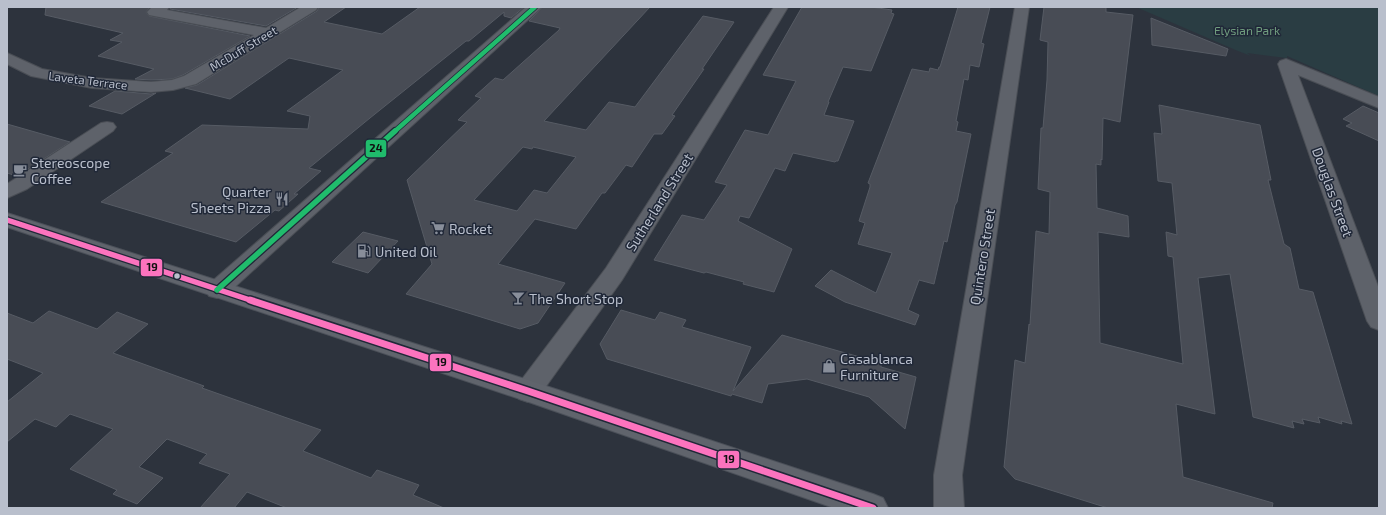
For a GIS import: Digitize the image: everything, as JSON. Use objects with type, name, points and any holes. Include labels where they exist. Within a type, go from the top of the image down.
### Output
[{"type":"main road","points":[[7,220],[528,391],[873,508]]},
{"type":"street","points":[[162,7],[154,12],[268,33]]},
{"type":"street","name":"McDuff Street","points":[[173,85],[190,80],[311,7]]},
{"type":"street","points":[[217,290],[535,7]]},
{"type":"street","name":"Sutherland Street","points":[[528,391],[614,274],[781,7]]},
{"type":"street","name":"Quintero Street","points":[[949,508],[948,476],[1022,7]]},
{"type":"street","name":"Laveta Terrace","points":[[7,58],[37,73],[92,83],[151,87],[173,85]]},
{"type":"street","name":"Douglas Street","points":[[1379,103],[1286,64],[1371,277],[1379,321]]},
{"type":"street","points":[[7,192],[20,185],[107,127]]},
{"type":"green space","name":"Elysian Park","points":[[1136,7],[1379,7],[1379,96],[1287,56],[1287,58],[1247,53],[1251,56]]},
{"type":"building","points":[[46,7],[150,7],[146,12],[149,16],[250,36],[183,75],[172,79],[135,79],[154,69],[98,56],[122,42],[110,40],[123,33],[45,15]]},
{"type":"building","points":[[170,7],[298,7],[266,26],[170,9]]},
{"type":"building","points":[[319,7],[346,7],[324,22],[382,34],[420,7],[524,7],[511,18],[504,16],[504,12],[370,118],[309,168],[321,171],[294,194],[298,194],[279,211],[275,210],[236,242],[101,202],[173,153],[165,151],[202,125],[308,129],[310,116],[287,111],[343,70],[289,58],[230,99],[185,88],[197,85],[317,11]]},
{"type":"building","points":[[543,7],[650,7],[544,121],[586,130],[609,102],[635,107],[703,16],[734,22],[672,115],[675,116],[662,134],[654,134],[632,167],[626,165],[605,193],[602,193],[576,229],[535,219],[498,264],[565,283],[538,323],[520,329],[406,294],[432,264],[407,180],[467,122],[458,120],[481,98],[475,96],[495,78],[503,80],[560,28],[529,21]],"holes":[[[523,147],[532,149],[533,147],[576,157],[547,193],[534,190],[517,211],[474,200]]]},
{"type":"building","points":[[802,7],[871,7],[892,10],[891,13],[894,14],[871,71],[843,67],[828,102],[824,115],[854,121],[838,161],[835,162],[793,153],[785,171],[775,168],[749,218],[740,216],[738,221],[792,249],[774,292],[743,284],[744,282],[654,260],[682,215],[704,220],[727,185],[715,182],[745,130],[768,135],[796,81],[763,75]]},
{"type":"building","points":[[958,7],[990,7],[981,43],[984,44],[979,67],[970,65],[968,80],[964,79],[956,121],[958,122],[956,131],[971,134],[957,202],[955,205],[947,242],[944,241],[934,284],[919,280],[908,310],[919,315],[915,325],[845,302],[815,286],[831,270],[876,293],[892,253],[858,244],[865,223],[859,221],[870,187],[870,184],[868,183],[912,69],[929,72],[930,68],[938,70]]},
{"type":"building","points":[[1044,7],[1106,7],[1106,12],[1133,15],[1120,122],[1103,118],[1102,160],[1101,159],[1101,165],[1096,164],[1097,208],[1128,216],[1129,237],[1098,232],[1100,343],[1183,364],[1173,257],[1168,256],[1166,232],[1177,235],[1172,183],[1158,181],[1154,133],[1162,134],[1159,105],[1260,125],[1271,180],[1268,180],[1284,244],[1290,248],[1299,289],[1313,292],[1352,424],[1341,421],[1342,424],[1318,417],[1320,423],[1302,419],[1304,424],[1292,421],[1294,428],[1253,417],[1230,274],[1198,278],[1215,414],[1176,404],[1183,477],[1273,503],[1272,508],[1108,508],[1015,479],[1004,467],[1015,360],[1025,363],[1029,324],[1030,325],[1036,231],[1049,234],[1050,192],[1038,189],[1041,128],[1043,128],[1047,80],[1048,42],[1040,40]]},
{"type":"building","points":[[1151,18],[1228,49],[1226,56],[1152,45]]},
{"type":"building","points":[[115,91],[151,94],[156,93],[122,114],[89,106]]},
{"type":"building","points":[[1363,106],[1379,113],[1379,141],[1346,126],[1352,123],[1343,119]]},
{"type":"building","points":[[7,124],[70,142],[17,176],[7,173]]},
{"type":"building","points":[[363,232],[398,241],[368,273],[332,262]]},
{"type":"building","points":[[621,310],[655,320],[660,312],[686,320],[682,327],[751,347],[733,391],[782,335],[881,363],[881,367],[916,377],[905,429],[869,397],[807,379],[768,384],[762,403],[732,394],[731,396],[607,359],[600,344]]},
{"type":"building","points":[[49,311],[97,329],[117,312],[148,324],[113,353],[204,386],[202,388],[321,430],[303,451],[371,478],[377,470],[419,485],[413,495],[444,508],[287,508],[247,492],[234,508],[200,508],[230,474],[199,463],[207,454],[167,439],[139,467],[163,478],[137,504],[113,494],[117,490],[70,469],[113,429],[70,414],[56,427],[35,419],[7,442],[7,402],[43,373],[7,359],[7,313],[33,323]]},
{"type":"transit line","name":"24","points":[[217,290],[535,7]]},
{"type":"transit line","name":"19","points":[[7,220],[528,391],[873,508]]},
{"type":"place","name":"Stereoscope Coffee","points":[[20,170]]},
{"type":"place","name":"Quarter Sheets Pizza","points":[[282,199]]},
{"type":"place","name":"Rocket","points":[[438,228]]},
{"type":"place","name":"United Oil","points":[[364,251]]},
{"type":"place","name":"The Short Stop","points":[[518,298]]},
{"type":"place","name":"Casablanca Furniture","points":[[829,366]]}]
